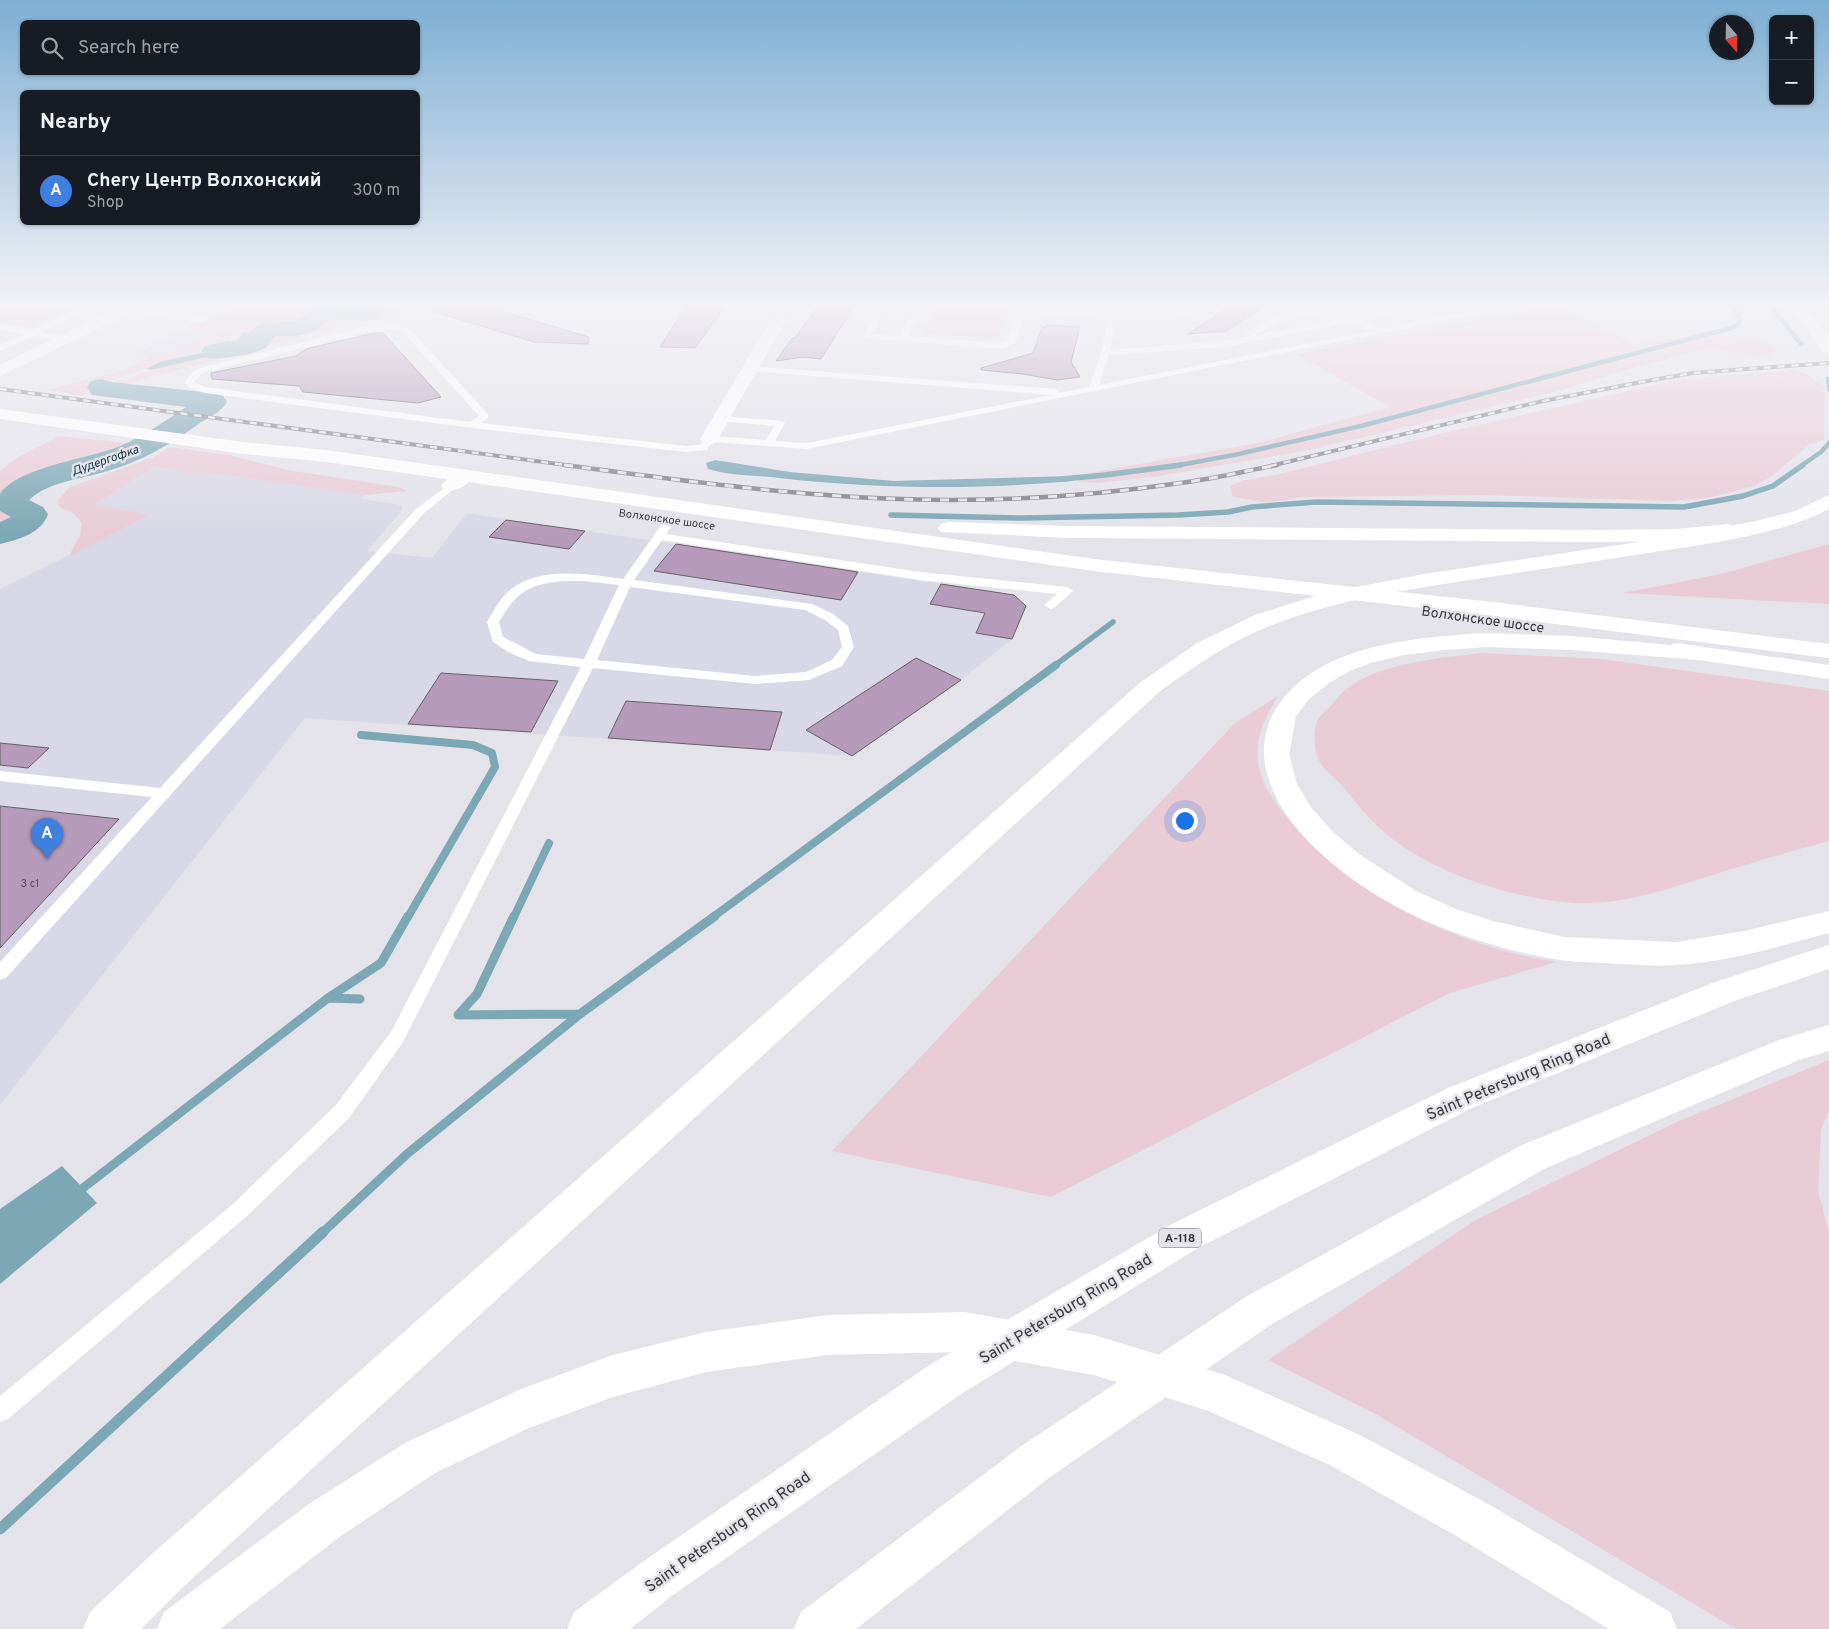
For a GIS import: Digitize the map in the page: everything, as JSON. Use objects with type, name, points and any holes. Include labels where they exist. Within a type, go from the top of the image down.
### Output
[{"type":"main road","points":[[710,439],[739,382]]},
{"type":"main road","name":"Волхонское шоссе","points":[[0,414],[200,441],[244,448],[305,462],[458,481],[678,513],[1094,564],[1591,635],[1696,654],[1829,672]]},
{"type":"main road","points":[[107,1629],[190,1551],[1150,687],[1205,648],[1263,620],[1329,599],[1758,527],[1802,515],[1829,501]]},
{"type":"main road","points":[[678,513],[984,530],[1069,532],[1600,536],[1676,535],[1758,527]]},
{"type":"main road","name":"Волхонское шоссе","points":[[1137,570],[1493,609],[1763,642]]},
{"type":"main road","points":[[1696,654],[1573,644],[1493,640],[1420,645],[1362,658],[1326,673],[1303,691],[1286,711],[1277,734],[1276,761],[1284,790],[1307,821],[1337,852],[1378,883],[1429,910],[1491,932],[1562,948],[1678,954],[1748,942],[1829,922]]},
{"type":"main road","points":[[1763,642],[1829,644]]},
{"type":"main road","points":[[1763,642],[1829,651]]},
{"type":"main road","name":"Saint Petersburg Ring Road","points":[[591,1629],[665,1573],[942,1381],[1184,1236],[1460,1098],[1726,991],[1829,957]]},
{"type":"main road","points":[[818,1629],[1035,1462],[1258,1311],[1533,1157],[1791,1049],[1829,1038]]},
{"type":"main road","points":[[181,1629],[325,1520],[420,1458],[519,1411],[613,1376],[706,1352],[828,1335],[964,1332],[1094,1355],[1210,1390],[1344,1450],[1474,1521],[1653,1629]]},
{"type":"lane","points":[[189,382],[192,386],[205,390],[472,425],[686,449],[703,448],[710,439],[807,446],[1128,382]]},
{"type":"lane","points":[[454,382],[485,416],[472,425]]},
{"type":"lane","points":[[958,382],[1072,393]]},
{"type":"lane","points":[[1093,389],[1095,382]]},
{"type":"lane","points":[[721,419],[780,423],[769,443]]},
{"type":"lane","points":[[0,973],[420,511],[458,481]]},
{"type":"lane","points":[[0,1411],[240,1210],[342,1112],[397,1037],[589,663],[626,582],[678,513]]},
{"type":"lane","points":[[659,536],[920,576],[1067,591],[1050,605]]},
{"type":"lane","points":[[584,577],[808,606],[829,617],[844,629],[848,647],[837,663],[809,676],[755,680],[589,663],[534,658],[515,650],[497,639],[492,622],[502,604],[520,587],[543,578],[584,577]]},
{"type":"lane","points":[[0,776],[163,793]]},
{"type":"shaded area","points":[[78,382],[106,382],[94,386],[83,396],[47,390]]},
{"type":"shaded area","points":[[117,382],[133,382],[111,388],[109,385]]},
{"type":"shaded area","points":[[1346,382],[1587,382],[1555,392],[1304,451],[1152,477],[1097,483],[1078,481],[1089,473],[1258,443],[1389,407]]},
{"type":"shaded area","points":[[1668,382],[1818,382],[1825,387],[1824,440],[1810,444],[1773,475],[1755,486],[1712,497],[1672,501],[1483,495],[1300,497],[1269,503],[1233,497],[1230,486],[1245,480],[1275,475],[1456,430]]},
{"type":"shaded area","points":[[59,436],[138,444],[101,459],[47,474],[13,489],[3,497],[6,508],[24,519],[0,529],[0,471],[18,457]]},
{"type":"shaded area","points":[[169,447],[229,455],[287,470],[398,487],[408,491],[365,495],[201,472],[187,474],[186,471],[153,467],[94,505],[150,515],[69,556],[80,535],[82,523],[73,513],[59,507],[58,501],[68,488],[154,457]]},
{"type":"shaded area","points":[[153,467],[186,471],[187,474],[201,472],[365,495],[361,499],[401,505],[402,509],[399,514],[367,551],[432,558],[467,513],[1014,595],[1026,606],[1012,639],[961,680],[852,756],[305,718],[0,1105],[0,589],[149,516],[94,505]]},
{"type":"shaded area","points":[[1829,544],[1829,604],[1623,593],[1721,574]]},
{"type":"shaded area","points":[[1482,653],[1602,659],[1829,691],[1829,841],[1656,892],[1608,902],[1592,903],[1551,900],[1500,890],[1425,860],[1403,847],[1378,827],[1341,784],[1323,767],[1316,749],[1316,723],[1320,716],[1345,690],[1374,674],[1410,663]]},
{"type":"shaded area","points":[[1278,696],[1260,735],[1258,744],[1259,769],[1265,785],[1274,800],[1310,844],[1360,884],[1387,902],[1415,917],[1444,930],[1510,953],[1556,962],[1450,993],[1051,1197],[832,1151],[1234,724]]},
{"type":"shaded area","points":[[1829,1060],[1829,1111],[1821,1130],[1818,1191],[1829,1232],[1829,1629],[1736,1629],[1379,1416],[1268,1360],[1477,1219],[1679,1121]]},
{"type":"water","points":[[715,460],[790,472],[894,481],[1072,476],[1073,481],[963,487],[889,486],[816,482],[734,474],[708,469],[706,463]]},
{"type":"water","points":[[62,1166],[97,1203],[0,1284],[0,1209]]},
{"type":"building","points":[[250,382],[427,382],[441,397],[418,403],[303,392],[299,386]]},
{"type":"building","points":[[506,520],[585,531],[569,549],[489,537]]},
{"type":"building","points":[[676,544],[858,572],[841,600],[654,571]]},
{"type":"building","points":[[941,584],[1014,595],[1026,606],[1012,639],[976,633],[985,613],[930,604]]},
{"type":"building","points":[[916,658],[961,680],[852,756],[806,730]]},
{"type":"building","points":[[441,673],[558,681],[531,732],[408,724]]},
{"type":"building","points":[[626,701],[782,712],[770,750],[608,738]]},
{"type":"building","points":[[0,743],[49,748],[28,768],[0,765]]},
{"type":"building","points":[[0,806],[119,819],[0,948]]},
{"type":"waterway","points":[[1176,466],[1234,455],[1361,426],[1527,382]]},
{"type":"waterway","points":[[1828,382],[1829,389]]},
{"type":"waterway","name":"Дудергофка","points":[[0,534],[29,521],[31,514],[10,503],[19,491],[25,487],[46,478],[104,462],[135,451],[162,436],[213,402],[102,389],[101,387]]},
{"type":"waterway","name":"Дудергофка","points":[[213,402],[217,403]]},
{"type":"waterway","points":[[1801,466],[1821,452],[1829,443]]},
{"type":"waterway","points":[[1176,466],[1181,465]]},
{"type":"waterway","points":[[891,515],[1021,518],[1179,515],[1228,512],[1252,507],[1316,502],[1684,507],[1743,496],[1773,486],[1803,465]]},
{"type":"waterway","points":[[1062,479],[1176,466]]},
{"type":"waterway","points":[[1054,666],[1113,622]]},
{"type":"waterway","points":[[713,917],[1056,665]]},
{"type":"waterway","points":[[361,735],[473,745],[492,753],[495,767],[408,917]]},
{"type":"waterway","points":[[514,917],[549,843]]},
{"type":"waterway","points":[[328,998],[381,963],[408,916]]},
{"type":"waterway","points":[[514,916],[477,994],[458,1015],[580,1014]]},
{"type":"waterway","points":[[580,1014],[715,916]]},
{"type":"waterway","points":[[83,1188],[328,998]]},
{"type":"waterway","points":[[328,998],[360,999]]},
{"type":"waterway","points":[[322,1233],[407,1154],[580,1014]]},
{"type":"waterway","points":[[0,1529],[323,1232]]},
{"type":"railway","points":[[1270,466],[1543,401],[1642,382]]},
{"type":"railway","points":[[0,389],[573,466]]},
{"type":"railway","points":[[564,465],[757,489],[854,497],[951,500],[1037,498],[1152,487],[1277,465]]},
{"type":"place","name":"Chery Центр Волхонский","points":[[47,859]]}]
